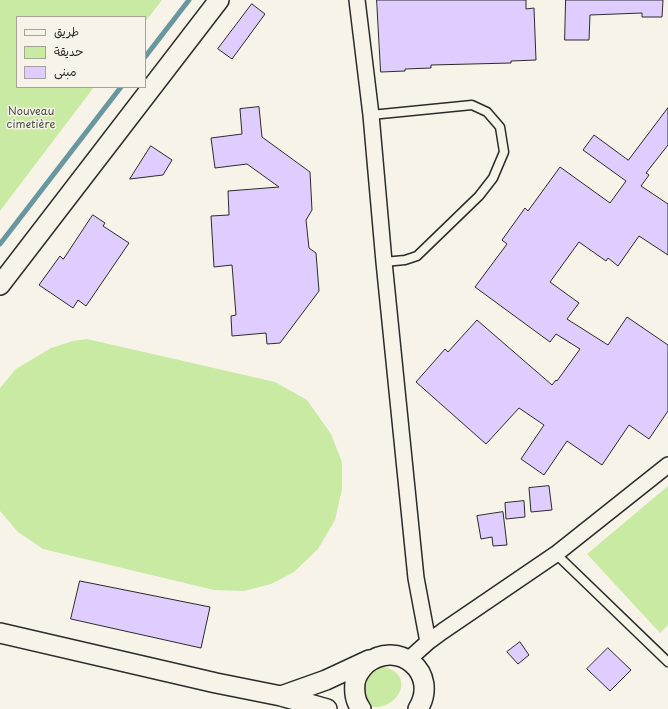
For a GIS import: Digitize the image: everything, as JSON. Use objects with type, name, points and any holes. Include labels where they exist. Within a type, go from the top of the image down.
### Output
[{"type":"street","points":[[0,284],[220,0]]},
{"type":"street","points":[[358,0],[371,115],[384,262],[416,578],[428,642]]},
{"type":"street","points":[[408,660],[428,642],[556,554],[668,465]]},
{"type":"street","points":[[0,632],[216,683],[281,696],[327,709]]},
{"type":"street","points":[[281,696],[326,680],[372,659],[384,655],[397,655],[408,660],[418,669],[423,680],[428,709]]},
{"type":"street","points":[[361,709],[358,706],[354,693],[356,680],[362,668],[372,659]]},
{"type":"street","points":[[418,709],[422,702],[424,687]]},
{"type":"lane","points":[[371,115],[472,105],[487,112],[500,127],[504,152],[493,178],[479,196],[417,256],[405,260],[384,262]]},
{"type":"lane","points":[[556,554],[668,662]]},
{"type":"green space","name":"Nouveau cimetière","points":[[0,0],[162,0],[146,21],[146,16],[16,16],[16,88],[93,88],[0,211]]},
{"type":"green space","points":[[87,339],[275,382],[307,400],[331,434],[342,462],[342,489],[335,520],[318,549],[294,572],[271,584],[244,591],[214,590],[43,549],[18,532],[0,511],[0,388],[16,369],[51,348],[73,341]]},
{"type":"green space","points":[[668,486],[668,625],[660,633],[587,554]]},
{"type":"green space","points":[[379,666],[391,669],[398,675],[401,682],[401,689],[391,702],[383,706],[373,707],[363,698],[362,678]]},
{"type":"building","points":[[377,0],[526,0],[526,9],[534,8],[536,60],[511,61],[511,63],[431,65],[431,68],[381,72]]},
{"type":"building","points":[[566,0],[663,0],[662,17],[642,17],[642,13],[590,15],[589,40],[565,40]]},
{"type":"building","points":[[252,4],[265,14],[232,59],[218,49]]},
{"type":"building","points":[[259,107],[262,137],[310,172],[312,210],[306,220],[309,248],[316,253],[319,291],[280,343],[267,344],[266,333],[232,336],[231,316],[236,315],[232,265],[214,267],[211,216],[229,215],[228,191],[279,187],[247,164],[215,168],[211,138],[242,134],[240,109]]},
{"type":"building","points":[[668,108],[668,145],[646,173],[649,175],[641,186],[668,204],[668,255],[639,236],[618,266],[608,258],[606,261],[579,242],[550,282],[579,303],[567,319],[608,345],[627,317],[668,345],[668,411],[649,439],[629,425],[602,465],[567,441],[544,475],[521,459],[544,425],[519,408],[486,444],[416,382],[445,349],[448,352],[477,320],[552,385],[556,380],[557,381],[580,349],[556,334],[550,342],[475,287],[507,244],[502,240],[525,208],[528,211],[560,167],[610,203],[626,181],[583,150],[594,135],[628,160]]},
{"type":"building","points":[[151,146],[172,160],[163,175],[130,179]]},
{"type":"building","points":[[93,215],[105,223],[103,226],[129,243],[86,306],[78,300],[73,308],[39,285],[60,256],[63,259]]},
{"type":"building","points":[[549,486],[552,510],[531,512],[529,488]]},
{"type":"building","points":[[524,501],[525,517],[506,519],[505,503]]},
{"type":"building","points":[[503,512],[507,545],[493,546],[492,537],[481,539],[477,516]]},
{"type":"building","points":[[80,581],[210,607],[201,648],[71,619]]},
{"type":"building","points":[[520,642],[529,655],[518,664],[507,652]]},
{"type":"building","points":[[608,648],[631,670],[610,691],[587,669]]},
{"type":"waterway","points":[[146,56],[189,0]]},
{"type":"waterway","points":[[0,244],[120,88]]}]
